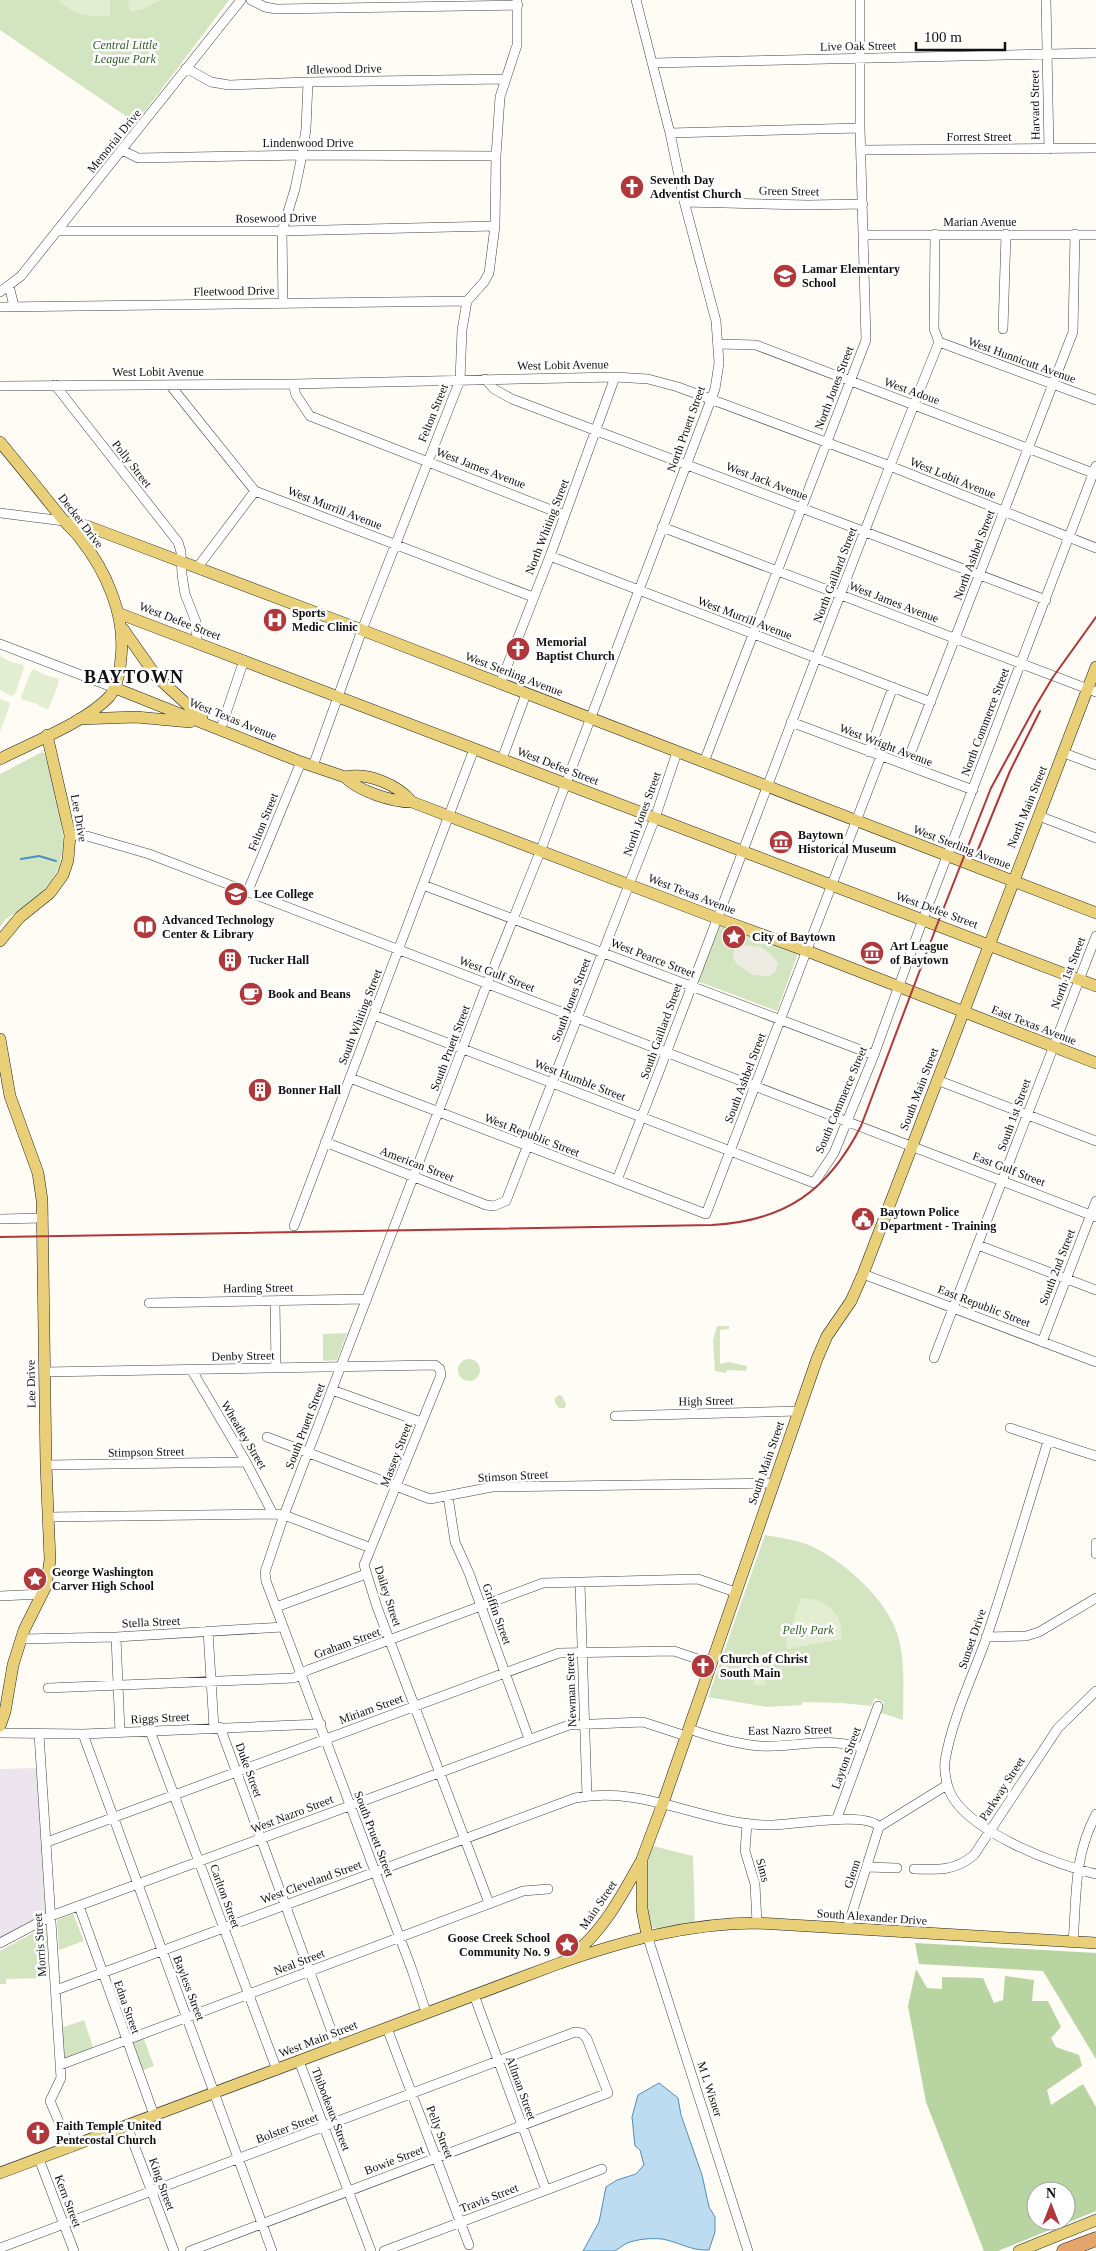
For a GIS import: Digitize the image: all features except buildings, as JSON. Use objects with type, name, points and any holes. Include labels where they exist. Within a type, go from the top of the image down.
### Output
[{"type":"highway","points":[[1064,2251],[1096,2239]]},
{"type":"main road","name":"Decker Drive","points":[[0,442],[64,522],[80,537],[104,575],[122,627],[121,664],[115,688]]},
{"type":"main road","name":"West Sterling Avenue","points":[[64,522],[87,526],[180,561],[1096,912]]},
{"type":"main road","name":"West Defee Street","points":[[118,613],[1096,986]]},
{"type":"main road","points":[[122,627],[156,676],[184,702],[216,726]]},
{"type":"main road","name":"North Main Street","points":[[963,1013],[1064,753],[1092,691],[1096,667]]},
{"type":"main road","points":[[0,759],[79,719],[108,697],[115,688]]},
{"type":"main road","name":"West Texas Avenue","points":[[115,688],[216,726],[301,762],[344,777],[354,775],[390,785],[404,792],[412,802],[540,852],[807,951],[963,1013]]},
{"type":"main road","points":[[79,719],[136,717],[216,726]]},
{"type":"main road","name":"Lee Drive","points":[[0,941],[20,917],[50,894],[63,876],[68,860],[70,836],[47,735]]},
{"type":"main road","name":"East Texas Avenue","points":[[963,1013],[1096,1063]]},
{"type":"main road","name":"South Main Street","points":[[647,1936],[642,1909],[642,1860],[712,1664],[798,1411],[827,1336],[852,1301],[963,1013]]},
{"type":"main road","name":"Lee Drive","points":[[0,1039],[10,1096],[38,1173],[43,1218],[44,1372],[50,1560],[49,1577],[43,1594],[21,1639],[13,1665],[5,1712],[0,1726]]},
{"type":"main road","name":"Main Street","points":[[569,1959],[592,1939],[604,1925],[642,1860]]},
{"type":"main road","name":"South Alexander Drive","points":[[647,1936],[713,1926],[757,1923],[1096,1944]]},
{"type":"main road","name":"West Main Street","points":[[0,2174],[569,1959],[647,1936]]},
{"type":"main road","points":[[1019,2251],[1096,2220]]},
{"type":"street","name":"Memorial Drive","points":[[0,292],[21,276],[241,0]]},
{"type":"street","points":[[251,0],[265,7],[276,9],[518,2]]},
{"type":"street","name":"North Pruett Street","points":[[540,852],[637,590],[711,400],[717,376],[719,344],[716,321],[684,202],[670,133],[636,0]]},
{"type":"street","name":"North Jones Street","points":[[704,762],[866,340],[860,128],[860,0]]},
{"type":"street","name":"Harvard Street","points":[[1046,0],[1049,149]]},
{"type":"street","name":"Felton Street","points":[[313,766],[362,630],[460,380],[462,330],[467,301],[489,273],[495,226],[496,156],[500,98],[517,45],[518,2]]},
{"type":"street","name":"Live Oak Street","points":[[652,63],[1096,53]]},
{"type":"street","name":"Idlewood Drive","points":[[186,68],[211,82],[221,84],[506,79]]},
{"type":"street","points":[[283,303],[282,231],[295,189],[302,155],[306,128],[308,82]]},
{"type":"street","points":[[670,133],[860,128]]},
{"type":"street","name":"Forrest Street","points":[[862,150],[1096,148]]},
{"type":"street","name":"Lindenwood Drive","points":[[122,150],[138,158],[302,155],[496,156]]},
{"type":"street","name":"Green Street","points":[[684,202],[808,205],[863,204]]},
{"type":"street","name":"Rosewood Drive","points":[[58,231],[282,231],[495,226]]},
{"type":"street","points":[[935,234],[934,328],[939,342]]},
{"type":"street","points":[[1003,328],[1006,234]]},
{"type":"street","name":"North Ashbel Street","points":[[906,765],[1073,332],[1075,234]]},
{"type":"street","name":"Marian Avenue","points":[[864,235],[1096,235]]},
{"type":"street","points":[[9,286],[14,306]]},
{"type":"street","name":"Fleetwood Drive","points":[[0,307],[467,301]]},
{"type":"street","name":"West Hunnicutt Avenue","points":[[939,342],[1096,400]]},
{"type":"street","name":"North Gaillard Street","points":[[718,919],[769,786],[791,722],[939,342]]},
{"type":"street","name":"West Adoue","points":[[719,344],[756,345],[1028,448],[1095,469]]},
{"type":"street","name":"West Lobit Avenue","points":[[0,386],[293,384],[615,377],[648,379],[666,383],[890,466],[1096,548]]},
{"type":"street","name":"North Whiting Street","points":[[500,684],[597,431],[615,377]]},
{"type":"street","name":"West Jack Avenue","points":[[485,379],[494,389],[512,398],[1046,600]]},
{"type":"street","name":"West James Avenue","points":[[293,384],[296,395],[310,416],[564,514]]},
{"type":"street","name":"Polly Street","points":[[56,385],[178,542],[181,552],[180,561],[185,594],[196,622],[196,643]]},
{"type":"street","points":[[170,385],[255,491],[197,568]]},
{"type":"street","name":"North Commerce Street","points":[[899,988],[923,920],[1095,469]]},
{"type":"street","name":"West Murrill Avenue","points":[[255,491],[533,597]]},
{"type":"street","name":"West Sterling Avenue","points":[[0,513],[64,522]]},
{"type":"street","name":"West James Avenue","points":[[662,527],[1092,691]]},
{"type":"street","name":"West Murrill Avenue","points":[[550,556],[816,660],[931,702]]},
{"type":"street","name":"West Texas Avenue","points":[[0,644],[115,688]]},
{"type":"street","points":[[216,726],[244,660]]},
{"type":"street","points":[[869,752],[893,687]]},
{"type":"street","points":[[502,759],[526,694]]},
{"type":"street","name":"West Wright Avenue","points":[[791,722],[973,790]]},
{"type":"street","points":[[450,816],[474,749]]},
{"type":"street","name":"North Jones Street","points":[[629,885],[655,818],[677,752]]},
{"type":"street","points":[[1064,753],[1096,765]]},
{"type":"street","points":[[807,951],[881,756]]},
{"type":"street","name":"Felton Street","points":[[247,893],[301,762]]},
{"type":"street","name":"South Whiting Street","points":[[294,1226],[450,816]]},
{"type":"street","points":[[1039,816],[1096,838]]},
{"type":"street","name":"West Gulf Street","points":[[70,836],[87,836],[149,854],[912,1146]]},
{"type":"street","name":"South Pruett Street","points":[[426,2012],[321,1724],[266,1581],[265,1572],[340,1368],[415,1176],[512,918],[540,852]]},
{"type":"street","name":"West Pearce Street","points":[[423,885],[874,1055]]},
{"type":"street","name":"South Jones Street","points":[[500,1205],[506,1201],[629,885]]},
{"type":"street","name":"South Gaillard Street","points":[[617,1180],[718,919]]},
{"type":"street","name":"North 1st Street","points":[[1053,1047],[1096,936]]},
{"type":"street","name":"South Ashbel Street","points":[[706,1214],[807,951]]},
{"type":"street","name":"South Commerce Street","points":[[778,1169],[814,1183],[834,1153],[899,988]]},
{"type":"street","name":"West Humble Street","points":[[374,1015],[778,1169]]},
{"type":"street","name":"South 1st Street","points":[[934,1358],[1053,1047]]},
{"type":"street","name":"West Republic Street","points":[[350,1078],[706,1214]]},
{"type":"street","points":[[937,1080],[1096,1141]]},
{"type":"street","name":"American Street","points":[[325,1142],[486,1205],[500,1205]]},
{"type":"street","name":"East Gulf Street","points":[[912,1146],[1093,1216]]},
{"type":"street","name":"South 2nd Street","points":[[1042,1342],[1093,1216],[1096,1201]]},
{"type":"street","points":[[0,1219],[43,1218]]},
{"type":"street","points":[[978,1245],[1096,1290]]},
{"type":"street","name":"East Republic Street","points":[[863,1274],[1096,1362]]},
{"type":"street","name":"Harding Street","points":[[150,1303],[367,1299]]},
{"type":"street","points":[[274,1301],[276,1368]]},
{"type":"street","name":"Denby Street","points":[[44,1372],[436,1366],[440,1369]]},
{"type":"street","name":"Massey Street","points":[[371,1548],[441,1375],[440,1369]]},
{"type":"street","name":"Wheatley Street","points":[[191,1370],[246,1462],[273,1514]]},
{"type":"street","points":[[332,1390],[421,1422]]},
{"type":"street","name":"High Street","points":[[615,1416],[798,1411]]},
{"type":"street","points":[[1010,1428],[1096,1456]]},
{"type":"street","name":"Stimson Street","points":[[267,1437],[430,1499],[492,1487],[774,1483]]},
{"type":"street","name":"Sunset Drive","points":[[1048,1441],[986,1637],[952,1734],[944,1770],[947,1785],[961,1809],[989,1832],[1038,1854],[1096,1874]]},
{"type":"street","name":"Stimpson Street","points":[[46,1465],[246,1462]]},
{"type":"street","name":"Griffin Street","points":[[448,1496],[455,1542],[481,1606],[529,1738]]},
{"type":"street","points":[[48,1517],[273,1514],[284,1516],[371,1548]]},
{"type":"street","points":[[1096,1543],[1096,1554]]},
{"type":"street","name":"Dailey Street","points":[[371,1548],[364,1565],[366,1574],[489,1904]]},
{"type":"street","points":[[276,1607],[366,1574]]},
{"type":"street","name":"Graham Street","points":[[48,1688],[294,1678],[301,1673],[543,1583],[698,1579],[735,1592]]},
{"type":"street","name":"Newman Street","points":[[580,1583],[587,1796]]},
{"type":"street","points":[[0,1596],[43,1594]]},
{"type":"street","points":[[986,1637],[1026,1636],[1039,1632],[1096,1598]]},
{"type":"street","name":"Stella Street","points":[[21,1639],[283,1627]]},
{"type":"street","name":"Duke Street","points":[[208,1631],[211,1680],[217,1727],[237,1773],[337,2046]]},
{"type":"street","points":[[116,1636],[120,1732]]},
{"type":"street","name":"Miriam Street","points":[[46,1842],[559,1654],[674,1651],[712,1664]]},
{"type":"street","name":"Parkway Street","points":[[914,1869],[944,1870],[960,1865],[981,1847],[1058,1728],[1096,1691]]},
{"type":"street","name":"Layton Street","points":[[837,1818],[878,1706]]},
{"type":"street","name":"West Nazro Street","points":[[0,1943],[51,1916],[199,1863],[529,1738],[570,1725],[643,1722],[688,1733]]},
{"type":"street","name":"Riggs Street","points":[[0,1733],[82,1734],[321,1724]]},
{"type":"street","name":"Carlton Street","points":[[150,1731],[277,2070]]},
{"type":"street","name":"East Nazro Street","points":[[688,1733],[760,1746],[829,1741],[862,1748]]},
{"type":"street","name":"Morris Street","points":[[39,1734],[61,2078],[50,2101],[70,2148]]},
{"type":"street","name":"Bayless Street","points":[[82,1734],[212,2083],[213,2093],[272,2251]]},
{"type":"street","points":[[879,1827],[947,1785]]},
{"type":"street","name":"West Cleveland Street","points":[[56,1990],[575,1798],[627,1795],[663,1803],[706,1816],[747,1824],[793,1824],[837,1818],[866,1820],[877,1824],[879,1827]]},
{"type":"street","points":[[1073,1942],[1077,1869],[1084,1840],[1096,1814]]},
{"type":"street","name":"Sims","points":[[747,1824],[745,1850],[755,1884],[757,1923]]},
{"type":"street","name":"Glenn","points":[[847,1929],[879,1827]]},
{"type":"street","points":[[868,1867],[897,1868]]},
{"type":"street","name":"Neal Street","points":[[60,2065],[523,1891],[548,1889]]},
{"type":"street","name":"Edna Street","points":[[78,1906],[154,2115]]},
{"type":"street","name":"M L Wisner","points":[[647,1936],[748,2251]]},
{"type":"street","name":"Allman Street","points":[[474,1995],[546,2190]]},
{"type":"street","name":"Pelly Street","points":[[387,2028],[469,2245]]},
{"type":"street","name":"Bolster Street","points":[[0,2248],[575,2032],[582,2033],[587,2039],[608,2093]]},
{"type":"street","name":"Thibodeaux Street","points":[[299,2061],[371,2251]]},
{"type":"street","name":"Bowie Street","points":[[190,2251],[608,2093]]},
{"type":"street","name":"King Street","points":[[127,2126],[174,2251]]},
{"type":"street","name":"Kern Street","points":[[40,2159],[74,2251]]},
{"type":"street","name":"Travis Street","points":[[384,2251],[602,2169]]},
{"type":"shaded area","points":[[745,945],[761,947],[773,956],[778,964],[775,972],[769,976],[753,975],[738,965],[733,959],[734,952],[737,947]]},
{"type":"shaded area","points":[[39,1768],[48,1915],[0,1939],[0,1769]]},
{"type":"green space","name":"Central Little League Park","points":[[0,0],[229,0],[136,123],[0,30]]},
{"type":"green space","points":[[59,0],[110,0],[110,16],[82,14],[70,9]]},
{"type":"green space","points":[[128,0],[161,0],[143,9],[130,12]]},
{"type":"green space","points":[[0,656],[11,662],[23,665],[24,668],[15,694],[11,696],[0,690]]},
{"type":"green space","points":[[34,669],[45,675],[57,678],[59,682],[49,708],[46,709],[35,703],[23,700],[21,697],[31,671]]},
{"type":"green space","points":[[0,699],[9,702],[10,705],[0,732]]},
{"type":"green space","points":[[42,752],[45,754],[61,818],[63,835],[59,867],[47,887],[5,920],[0,927],[0,774]]},
{"type":"green space","points":[[718,924],[798,953],[777,1011],[697,981]]},
{"type":"green space","points":[[717,1326],[729,1326],[729,1329],[720,1330],[720,1364],[729,1362],[747,1366],[746,1371],[727,1370],[726,1373],[715,1371],[713,1340]]},
{"type":"green space","points":[[347,1333],[337,1360],[323,1361],[323,1334]]},
{"type":"green space","points":[[469,1359],[477,1362],[480,1370],[477,1378],[469,1381],[461,1378],[458,1370],[461,1362]]},
{"type":"green space","points":[[559,1395],[562,1396],[566,1404],[565,1408],[559,1408],[555,1403],[555,1398]]},
{"type":"green space","name":"Pelly Park","points":[[765,1535],[802,1543],[825,1554],[851,1572],[884,1607],[897,1633],[902,1654],[903,1720],[881,1713],[884,1702],[875,1698],[871,1706],[802,1702],[802,1705],[767,1707],[708,1697]]},
{"type":"green space","points":[[801,1598],[810,1598],[832,1609],[840,1622],[841,1639],[788,1649],[785,1645]]},
{"type":"green space","points":[[755,1669],[765,1669],[765,1685],[754,1685]]},
{"type":"green space","points":[[653,1846],[693,1856],[695,1925],[662,1930],[650,1927],[645,1908],[644,1886],[647,1865]]},
{"type":"green space","points":[[73,1914],[84,1941],[59,1950],[57,1920]]},
{"type":"green space","points":[[42,1928],[46,1928],[48,1978],[6,1979],[6,1984],[0,1984],[0,1951]]},
{"type":"green space","points":[[915,1943],[1096,1953],[1096,2059],[1043,1971],[919,1964]]},
{"type":"green space","points":[[916,1969],[927,1988],[942,1989],[942,1977],[983,1978],[994,2003],[1003,2000],[1005,1976],[1034,1980],[1032,2001],[1048,2001],[1061,2027],[1051,2038],[1056,2047],[1079,2055],[1082,2066],[1047,2090],[1051,2105],[1083,2084],[1096,2107],[1096,2211],[1076,2219],[1076,2181],[1026,2181],[1026,2231],[1047,2231],[998,2251],[984,2251],[926,2102],[908,2006]]},
{"type":"green space","points":[[84,2020],[94,2050],[65,2059],[61,2028]]},
{"type":"green space","points":[[143,2037],[154,2066],[141,2071],[130,2042]]},
{"type":"water","points":[[659,2083],[678,2098],[681,2115],[702,2175],[709,2207],[715,2217],[715,2232],[709,2250],[691,2248],[668,2240],[653,2239],[627,2243],[614,2251],[583,2251],[599,2222],[606,2187],[617,2180],[636,2174],[644,2165],[640,2150],[635,2146],[632,2117],[638,2095]]},
{"type":"waterway","points":[[21,859],[39,856],[56,861]]},
{"type":"railway","points":[[0,1237],[712,1225],[761,1217],[783,1209],[819,1185],[848,1149],[861,1126],[991,788],[1053,677],[1096,617]]},
{"type":"railway","points":[[977,852],[1010,771],[1040,711]]},
{"type":"place","name":"Seventh Day Adventist Church","points":[[632,187]]},
{"type":"place","name":"Lamar Elementary School","points":[[785,276]]},
{"type":"place","name":"Sports Medic Clinic","points":[[275,620]]},
{"type":"place","name":"Memorial Baptist Church","points":[[518,649]]},
{"type":"place","name":"Baytown Historical Museum","points":[[781,842]]},
{"type":"place","name":"Lee College","points":[[236,894]]},
{"type":"place","name":"Advanced Technology Center & Library","points":[[145,927]]},
{"type":"place","name":"City of Baytown","points":[[734,937]]},
{"type":"place","name":"Art League of Baytown","points":[[872,953]]},
{"type":"place","name":"Tucker Hall","points":[[230,960]]},
{"type":"place","name":"Book and Beans","points":[[251,994]]},
{"type":"place","name":"Bonner Hall","points":[[260,1090]]},
{"type":"place","name":"Baytown Police Department - Training","points":[[863,1219]]},
{"type":"place","name":"George Washington Carver High School","points":[[35,1579]]},
{"type":"place","name":"Church of Christ South Main","points":[[703,1666]]},
{"type":"place","name":"Goose Creek School Community No. 9","points":[[567,1945]]},
{"type":"place","name":"Faith Temple United Pentecostal Church","points":[[38,2133]]},
{"type":"district","name":"BAYTOWN","points":[[134,677]]}]
